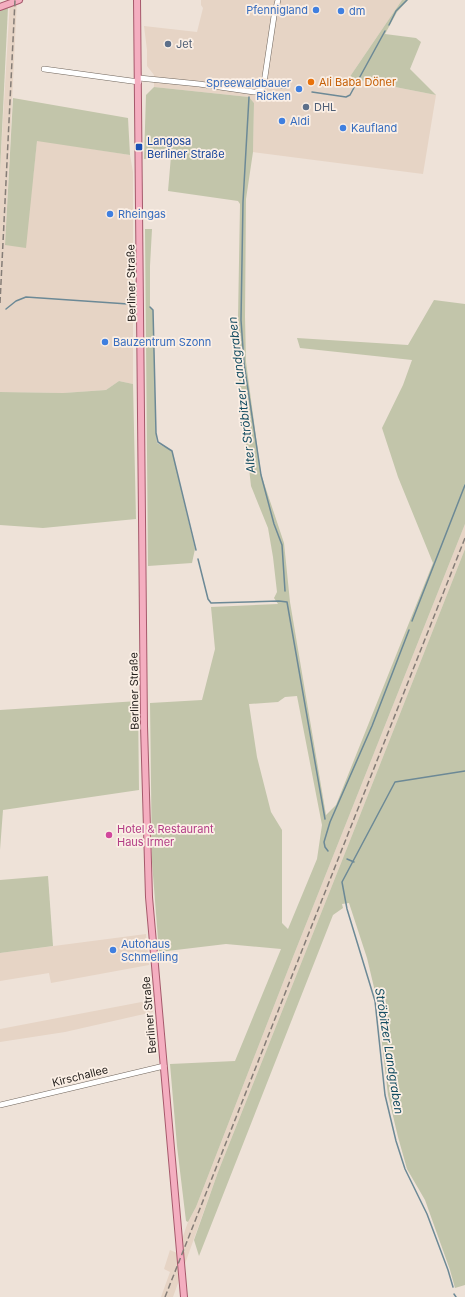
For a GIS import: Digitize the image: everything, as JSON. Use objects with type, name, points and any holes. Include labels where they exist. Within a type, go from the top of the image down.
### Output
[{"type":"main road","points":[[0,6],[19,0]]},
{"type":"main road","name":"Berliner Straße","points":[[138,0],[146,840],[149,897],[184,1297]]},
{"type":"street","points":[[44,69],[256,92],[260,91],[263,88],[274,16],[278,0]]},
{"type":"street","name":"Kirschallee","points":[[0,1105],[164,1066]]},
{"type":"shaded area","points":[[10,0],[17,0],[5,245],[33,177],[37,140],[130,155],[133,172],[133,384],[119,381],[106,390],[63,393],[0,392],[0,172]]},
{"type":"shaded area","points":[[201,0],[402,0],[349,78],[436,95],[423,174],[253,152],[254,103],[249,97],[154,87],[154,75],[147,66],[144,26],[197,32],[203,8],[201,5]]},
{"type":"shaded area","points":[[465,524],[465,549],[218,1172],[173,1297],[161,1297],[170,1272],[164,1269],[170,1250],[177,1253],[188,1222],[196,1207],[293,957]]},
{"type":"shaded area","points":[[146,934],[149,965],[51,983],[49,973],[0,981],[0,953]]},
{"type":"shaded area","points":[[152,1000],[153,1012],[65,1032],[0,1042],[0,1029]]},
{"type":"green space","points":[[402,0],[408,0],[397,12],[385,34],[416,38],[421,42],[410,69],[436,95],[349,78]]},
{"type":"green space","points":[[8,7],[0,172],[0,11]]},
{"type":"green space","points":[[154,87],[249,97],[254,103],[253,152],[246,199],[246,362],[261,474],[284,543],[290,602],[326,815],[336,805],[433,563],[398,477],[382,428],[403,385],[412,360],[300,348],[297,338],[408,345],[434,300],[465,304],[465,524],[293,957],[196,1207],[188,1222],[186,1221],[177,1146],[170,1064],[235,1061],[281,949],[226,944],[159,952],[152,862],[150,703],[202,700],[215,649],[211,607],[278,604],[274,598],[277,592],[268,528],[251,486],[238,371],[240,204],[238,201],[168,191],[171,156],[144,159],[146,95]],"holes":[[[297,696],[322,825],[317,859],[288,929],[282,923],[282,830],[271,812],[257,757],[249,704],[278,702],[285,697]]]},
{"type":"green space","points":[[13,98],[128,118],[130,155],[37,141],[26,248],[5,245]]},
{"type":"green space","points":[[145,229],[152,229],[150,307],[153,310],[157,443],[172,451],[195,549],[192,563],[148,566]]},
{"type":"green space","points":[[119,381],[133,384],[136,519],[43,528],[0,525],[0,392],[63,393],[106,390]]},
{"type":"green space","points":[[465,549],[465,1285],[455,1288],[425,1200],[407,1169],[388,1095],[377,1000],[367,958],[349,903],[342,904],[343,908],[333,915],[199,1256],[194,1240],[218,1172]]},
{"type":"green space","points":[[138,701],[139,790],[3,810],[0,850],[0,710]]},
{"type":"green space","points":[[48,876],[53,946],[0,953],[0,880]]},
{"type":"waterway","name":"Alter Ströbitzer Landgraben","points":[[389,25],[396,11],[407,0]]},
{"type":"waterway","name":"Alter Ströbitzer Landgraben","points":[[312,92],[346,97],[350,95],[385,31]]},
{"type":"waterway","name":"Alter Ströbitzer Landgraben","points":[[271,87],[285,88]]},
{"type":"waterway","name":"Alter Ströbitzer Landgraben","points":[[249,97],[243,202],[241,320],[244,363],[261,475],[274,524],[282,545],[285,591]]},
{"type":"waterway","points":[[6,309],[16,301],[26,297],[128,304],[132,308]]},
{"type":"waterway","points":[[150,307],[153,310],[156,433],[158,442],[172,451],[196,550]]},
{"type":"waterway","points":[[412,621],[465,485]]},
{"type":"waterway","points":[[198,559],[208,599],[211,603],[287,602],[325,819]]},
{"type":"waterway","points":[[328,851],[324,842],[330,822],[372,726],[409,630]]},
{"type":"waterway","name":"Ströbitzer Landgraben","points":[[453,1287],[427,1214],[405,1169],[396,1141],[385,1095],[375,1001],[347,909],[342,882],[395,782],[465,771]]},
{"type":"waterway","name":"Ströbitzer Landgraben","points":[[347,859],[354,862]]},
{"type":"railway","points":[[0,303],[15,0]]},
{"type":"railway","points":[[165,1297],[465,538]]},
{"type":"place","name":"Pfennigland","points":[[316,10]]},
{"type":"place","name":"dm","points":[[341,11]]},
{"type":"place","name":"Jet","points":[[168,44]]},
{"type":"place","name":"Ali Baba Döner","points":[[311,82]]},
{"type":"place","name":"Spreewaldbauer Ricken","points":[[299,89]]},
{"type":"place","name":"DHL","points":[[306,107]]},
{"type":"place","name":"Aldi","points":[[282,121]]},
{"type":"place","name":"Kaufland","points":[[343,128]]},
{"type":"place","name":"Langosa Berliner Straße","points":[[139,147]]},
{"type":"place","name":"Rheingas","points":[[110,214]]},
{"type":"place","name":"Bauzentrum Szonn","points":[[105,342]]},
{"type":"place","name":"Hotel & Restaurant Haus Irmer","points":[[109,835]]},
{"type":"place","name":"Autohaus Schmelling","points":[[113,950]]}]
